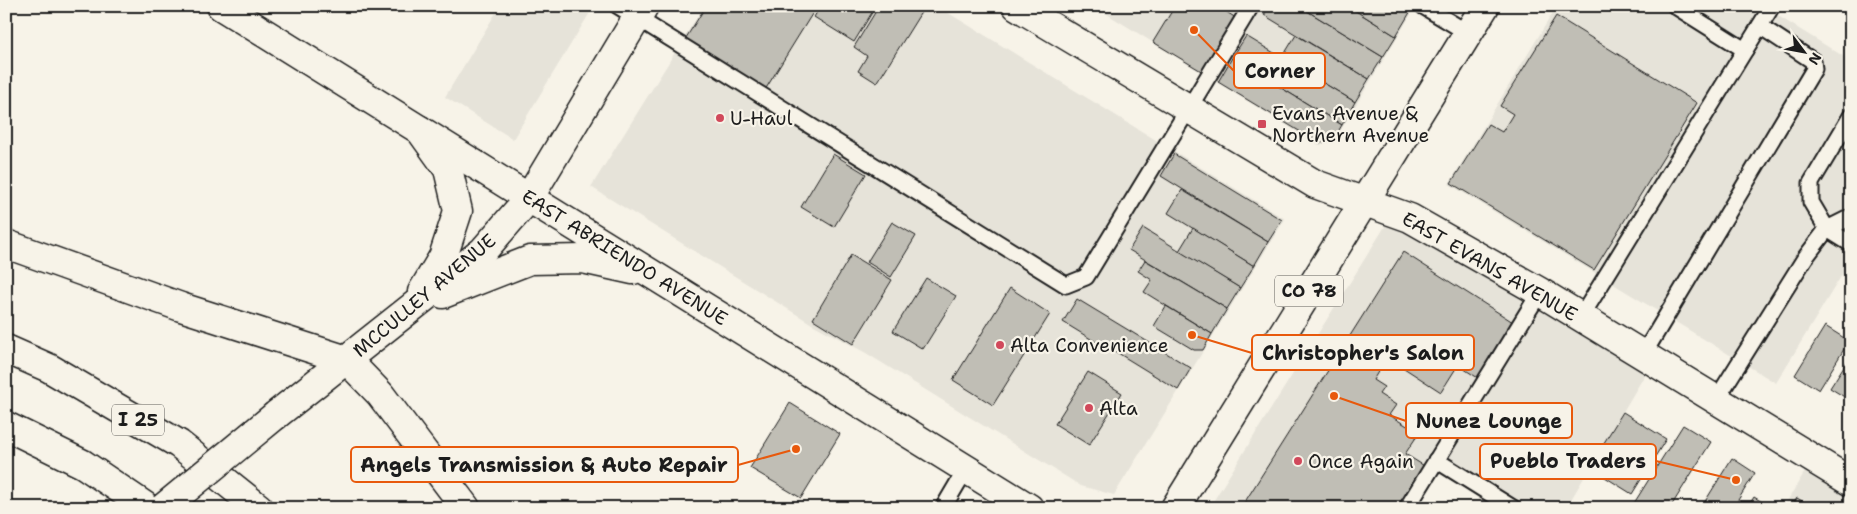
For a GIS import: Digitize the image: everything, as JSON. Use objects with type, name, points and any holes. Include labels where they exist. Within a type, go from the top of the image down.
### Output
[{"type":"main road","name":"EAST ABRIENDO AVENUE","points":[[221,6],[1029,508]]},
{"type":"main road","name":"EAST EVANS AVENUE","points":[[1017,6],[1315,184],[1410,218],[1540,292],[1851,482]]},
{"type":"main road","name":"CO 78","points":[[1176,508],[1485,6]]},
{"type":"main road","name":"MCCULLEY AVENUE","points":[[163,508],[276,415],[483,251],[529,198],[633,10]]},
{"type":"main road","points":[[414,306],[443,256],[458,211],[448,169],[420,130]]},
{"type":"main road","points":[[6,244],[182,307],[347,360],[380,394],[466,508]]},
{"type":"main road","points":[[414,306],[530,260],[583,259],[652,274]]},
{"type":"main road","name":"I 25","points":[[6,350],[50,368],[179,444],[259,508]]},
{"type":"main road","points":[[6,426],[83,464],[148,508]]},
{"type":"lane","points":[[633,10],[1066,285],[1086,277],[1251,6]]},
{"type":"lane","points":[[1423,6],[1468,33]]},
{"type":"lane","points":[[1675,6],[1745,50]]},
{"type":"lane","points":[[1581,317],[1772,6]]},
{"type":"lane","points":[[1643,355],[1814,69],[1813,60],[1760,26]]},
{"type":"lane","points":[[1851,116],[1811,183],[1811,202],[1827,229],[1851,244]]},
{"type":"lane","points":[[1716,400],[1805,258],[1827,229],[1851,217]]},
{"type":"lane","points":[[1407,508],[1540,292]]},
{"type":"lane","points":[[1436,460],[1513,508]]},
{"type":"lane","points":[[943,508],[966,469]]},
{"type":"shaded area","points":[[500,6],[594,6],[513,139],[445,97]]},
{"type":"shaded area","points":[[704,6],[937,6],[1285,219],[1114,495],[1081,486],[866,353],[812,324],[591,187]]},
{"type":"shaded area","points":[[1094,6],[1416,6],[1334,141],[1319,145]]},
{"type":"shaded area","points":[[1557,6],[1762,6],[1851,61],[1851,260],[1776,383],[1449,184]]},
{"type":"shaded area","points":[[1394,212],[1653,361],[1566,508],[1513,508],[1436,460],[1407,508],[1209,508]]},
{"type":"shaded area","points":[[1813,458],[1851,482],[1851,508],[1783,508]]},
{"type":"building","points":[[706,6],[817,6],[765,90],[684,41]]},
{"type":"building","points":[[821,6],[876,6],[854,42],[814,17]]},
{"type":"building","points":[[879,6],[925,6],[877,83],[858,71],[867,56],[854,47]]},
{"type":"building","points":[[1175,6],[1217,6],[1236,18],[1203,72],[1153,42]]},
{"type":"building","points":[[1269,6],[1299,6],[1383,57],[1369,79],[1264,15]]},
{"type":"building","points":[[1299,6],[1348,6],[1396,36],[1383,57]]},
{"type":"building","points":[[1348,6],[1408,6],[1412,9],[1396,36]]},
{"type":"building","points":[[1556,16],[1697,103],[1594,270],[1451,183],[1488,124],[1502,132],[1513,114],[1500,106]]},
{"type":"building","points":[[1296,35],[1369,79],[1355,102],[1282,58]]},
{"type":"building","points":[[1246,36],[1355,102],[1342,125],[1232,58]]},
{"type":"building","points":[[1232,58],[1342,125],[1333,140],[1319,143],[1218,82]]},
{"type":"building","points":[[833,154],[866,174],[834,227],[801,207]]},
{"type":"building","points":[[1174,154],[1282,220],[1268,242],[1161,176]]},
{"type":"building","points":[[1182,190],[1268,242],[1254,266],[1168,213]]},
{"type":"building","points":[[892,222],[916,236],[891,277],[867,262]]},
{"type":"building","points":[[1143,228],[1240,288],[1227,309],[1129,250]]},
{"type":"building","points":[[1193,228],[1254,266],[1240,288],[1179,251]]},
{"type":"building","points":[[1403,252],[1513,322],[1478,378],[1458,365],[1441,392],[1387,357],[1373,380],[1384,387],[1379,394],[1396,405],[1389,415],[1419,433],[1405,454],[1426,467],[1400,508],[1241,508]]},
{"type":"building","points":[[851,255],[892,280],[853,344],[813,319]]},
{"type":"building","points":[[1145,260],[1227,309],[1212,334],[1144,292],[1152,280],[1138,271]]},
{"type":"building","points":[[926,278],[956,296],[923,349],[893,331]]},
{"type":"building","points":[[1010,288],[1050,314],[993,405],[953,380]]},
{"type":"building","points":[[1077,299],[1191,368],[1178,390],[1100,342],[1099,344],[1063,322]]},
{"type":"building","points":[[1166,306],[1212,334],[1203,350],[1194,350],[1154,326]]},
{"type":"building","points":[[1825,326],[1849,341],[1819,390],[1795,375]]},
{"type":"building","points":[[1851,355],[1851,401],[1830,388]]},
{"type":"building","points":[[1088,372],[1122,393],[1089,445],[1055,424]]},
{"type":"building","points":[[790,403],[840,434],[801,498],[750,468]]},
{"type":"building","points":[[1623,412],[1666,439],[1632,494],[1589,467]]},
{"type":"building","points":[[1683,425],[1711,442],[1670,508],[1631,508]]},
{"type":"building","points":[[1732,458],[1755,473],[1733,508],[1701,508]]},
{"type":"building","points":[[1754,497],[1772,508],[1747,508]]},
{"type":"building","points":[[1797,498],[1814,508],[1791,508]]},
{"type":"place","name":"Corner","points":[[1194,30]]},
{"type":"place","name":"U-Haul","points":[[720,118]]},
{"type":"place","name":"Evans Avenue & Northern Avenue","points":[[1262,124]]},
{"type":"place","name":"Christopher's Salon","points":[[1192,335]]},
{"type":"place","name":"Alta Convenience","points":[[1000,345]]},
{"type":"place","name":"Nunez Lounge","points":[[1334,396]]},
{"type":"place","name":"Alta","points":[[1089,408]]},
{"type":"place","name":"Angels Transmission & Auto Repair","points":[[796,449]]},
{"type":"place","name":"Once Again","points":[[1298,461]]},
{"type":"place","name":"Pueblo Traders","points":[[1736,480]]}]
